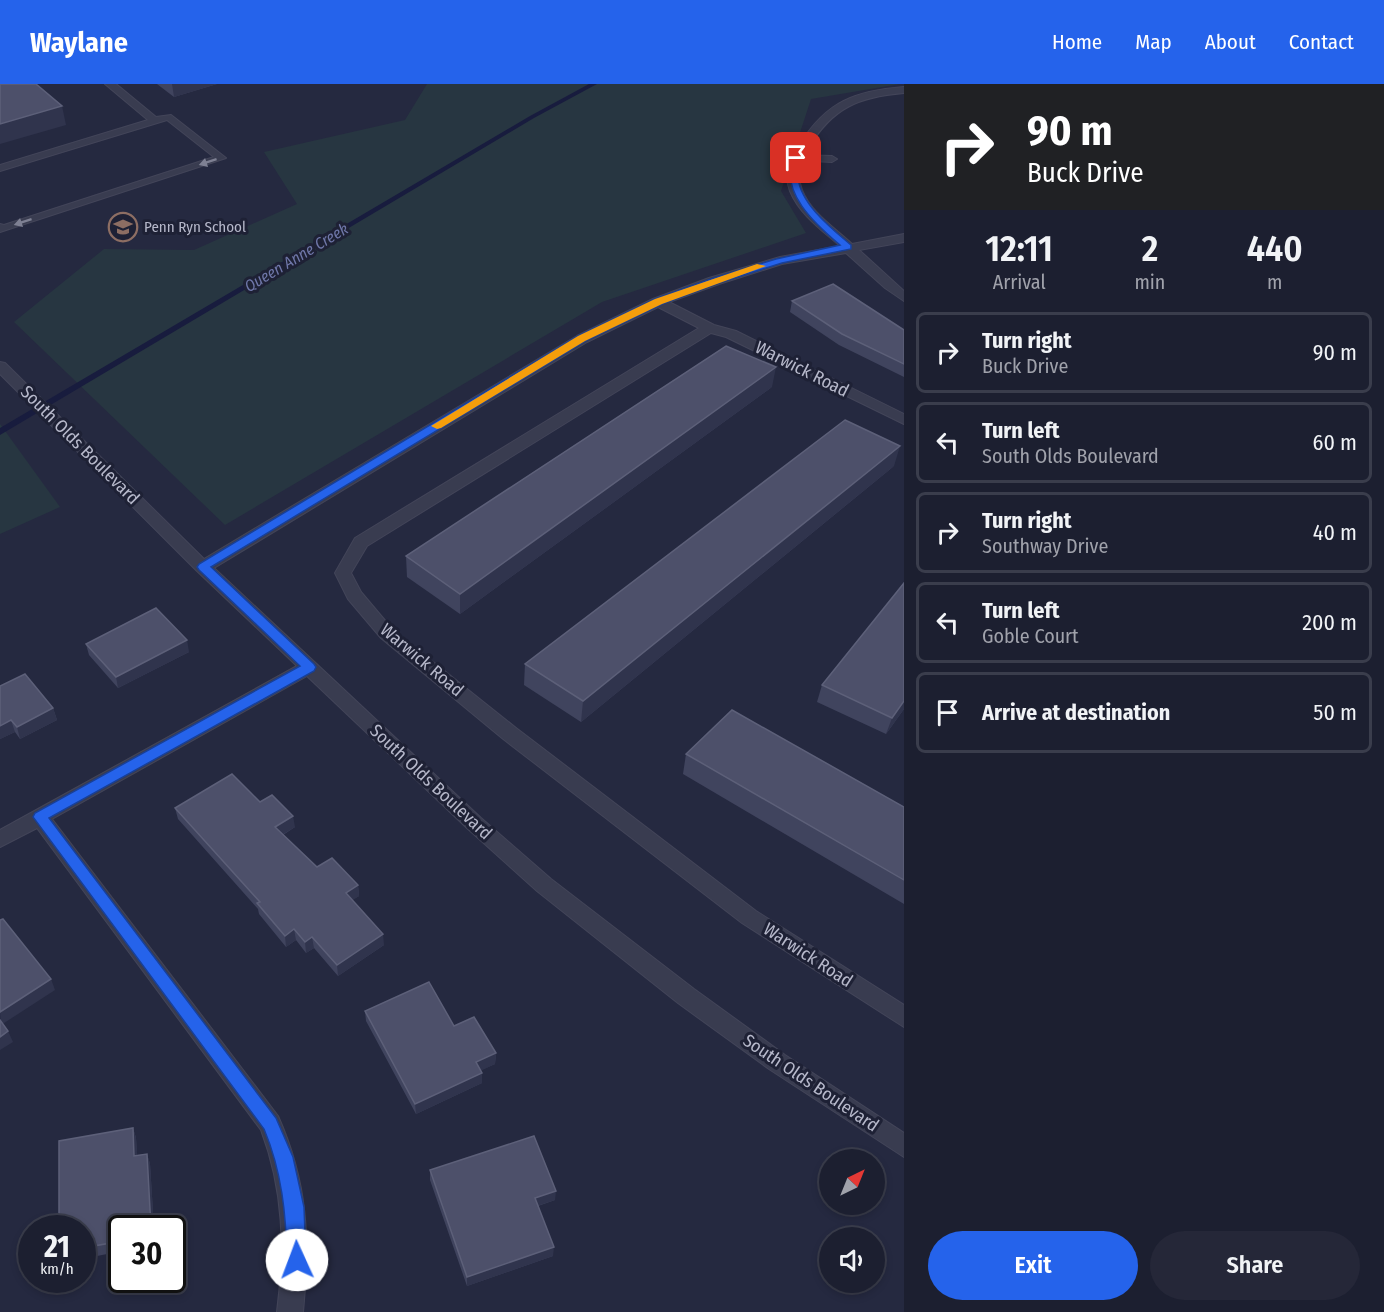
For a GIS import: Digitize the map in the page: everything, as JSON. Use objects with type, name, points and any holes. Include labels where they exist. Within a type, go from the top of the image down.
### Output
[{"type":"street","points":[[904,90],[862,96],[836,106],[815,128],[796,158],[793,178],[801,198],[825,227],[879,279],[904,297]]},
{"type":"street","points":[[203,567],[582,339],[658,302],[714,281],[780,261],[904,238]]},
{"type":"street","points":[[658,302],[708,328]]},
{"type":"street","name":"Warwick Road","points":[[904,420],[731,334],[708,328],[361,543],[343,573],[354,595],[387,634],[515,737],[750,917],[904,1017]]},
{"type":"street","name":"South Olds Boulevard","points":[[5,372],[203,567],[474,823],[544,885],[686,996],[768,1056],[904,1146]]},
{"type":"street","points":[[0,839],[309,667]]},
{"type":"street","points":[[40,817],[270,1124],[284,1157],[294,1207],[297,1260],[290,1312]]},
{"type":"lane","points":[[110,84],[155,121]]},
{"type":"lane","points":[[0,168],[168,117],[221,158],[2,229],[0,227]]},
{"type":"lane","points":[[796,158],[832,159]]},
{"type":"shaded area","points":[[427,84],[900,84],[811,99],[781,191],[806,233],[602,302],[225,525],[14,322],[104,249],[194,250],[297,204],[264,152],[405,120]]},
{"type":"shaded area","points":[[0,424],[60,507],[0,534]]},
{"type":"building","points":[[0,84],[36,84],[62,106],[0,124]]},
{"type":"building","points":[[833,284],[904,330],[904,364],[842,334],[792,301]]},
{"type":"building","points":[[726,346],[776,367],[460,594],[406,556]]},
{"type":"building","points":[[845,420],[900,446],[583,701],[525,664]]},
{"type":"building","points":[[904,583],[904,701],[892,718],[822,685]]},
{"type":"building","points":[[156,608],[187,640],[116,677],[86,644]]},
{"type":"building","points":[[25,674],[53,708],[17,727],[11,720],[0,726],[0,686]]},
{"type":"building","points":[[732,710],[904,807],[904,880],[686,754]]},
{"type":"building","points":[[232,774],[260,802],[272,795],[293,816],[275,827],[317,867],[332,858],[358,885],[346,893],[383,934],[337,965],[312,937],[305,942],[294,929],[285,936],[257,903],[260,902],[175,808]]},
{"type":"building","points":[[3,919],[51,979],[0,1012],[0,920]]},
{"type":"building","points":[[429,982],[454,1026],[474,1017],[496,1053],[476,1062],[482,1073],[415,1104],[365,1011]]},
{"type":"building","points":[[0,1020],[8,1031],[0,1037]]},
{"type":"building","points":[[133,1128],[134,1156],[147,1154],[150,1215],[108,1215],[108,1243],[96,1246],[96,1215],[59,1215],[59,1141]]},
{"type":"building","points":[[534,1136],[556,1191],[535,1198],[554,1247],[467,1277],[430,1170]]},
{"type":"waterway","name":"Queen Anne Creek","points":[[0,432],[532,117],[594,84]]},
{"type":"slow traffic","points":[[437,426],[582,339],[658,302],[761,266]]},
{"type":"place","name":"Penn Ryn School","points":[[123,227]]},
{"type":"route","points":[[297,1260],[294,1207],[284,1157],[270,1124],[40,817],[309,667],[203,567],[582,339],[658,302],[714,281],[780,261],[848,247],[804,204],[793,178],[796,158]]}]
